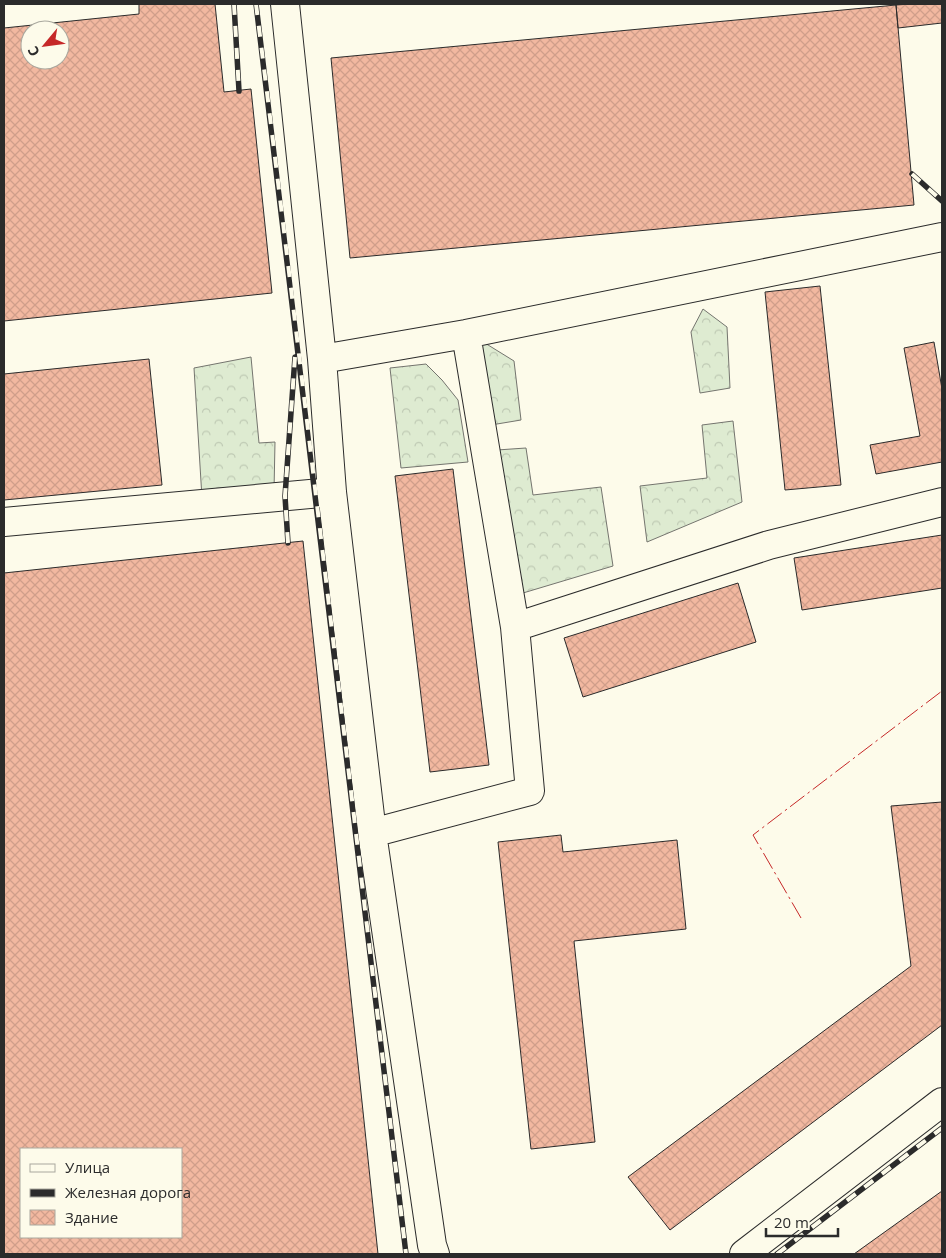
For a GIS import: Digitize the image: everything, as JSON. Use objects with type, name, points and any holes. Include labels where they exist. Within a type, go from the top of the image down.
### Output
[{"type":"lane","points":[[285,4],[322,359],[332,492],[372,833],[432,1245],[435,1254]]},
{"type":"lane","points":[[322,359],[466,334],[942,237]]},
{"type":"lane","points":[[372,833],[530,791],[515,627],[466,334]]},
{"type":"lane","points":[[4,522],[332,492]]},
{"type":"lane","points":[[515,627],[769,545],[942,502]]},
{"type":"lane","points":[[744,1254],[942,1102]]},
{"type":"green space","points":[[703,309],[727,327],[730,388],[700,393],[691,332]]},
{"type":"green space","points":[[480,340],[514,361],[521,420],[491,425]]},
{"type":"green space","points":[[251,357],[259,443],[275,442],[274,491],[202,498],[194,368]]},
{"type":"green space","points":[[426,364],[458,400],[468,462],[401,468],[390,368]]},
{"type":"green space","points":[[733,421],[742,502],[647,542],[640,486],[707,478],[702,425]]},
{"type":"green space","points":[[526,448],[533,495],[601,487],[613,566],[523,593],[497,450]]},
{"type":"building","points":[[139,4],[215,4],[224,92],[251,89],[272,293],[4,321],[4,28],[20,26],[20,70],[70,70],[70,21],[139,14]]},
{"type":"building","points":[[942,4],[942,23],[898,28],[896,5]]},
{"type":"building","points":[[896,5],[914,205],[350,258],[331,58]]},
{"type":"building","points":[[820,286],[841,485],[785,490],[765,292]]},
{"type":"building","points":[[934,342],[942,389],[942,462],[876,474],[870,445],[920,436],[904,348]]},
{"type":"building","points":[[149,359],[162,485],[4,500],[4,374]]},
{"type":"building","points":[[453,469],[489,765],[430,772],[395,476]]},
{"type":"building","points":[[942,535],[942,588],[802,610],[794,558]]},
{"type":"building","points":[[303,541],[378,1254],[4,1254],[4,573]]},
{"type":"building","points":[[738,583],[756,642],[583,697],[564,638]]},
{"type":"building","points":[[942,802],[942,1025],[670,1230],[628,1177],[911,966],[891,806]]},
{"type":"building","points":[[561,835],[563,852],[677,840],[686,929],[574,941],[595,1142],[531,1149],[498,842]]},
{"type":"building","points":[[942,1191],[942,1254],[854,1254]]},
{"type":"railway","points":[[234,4],[239,91]]},
{"type":"railway","points":[[256,4],[406,1254]]},
{"type":"railway","points":[[912,174],[942,201]]},
{"type":"railway","points":[[288,543],[285,496],[295,357]]},
{"type":"railway","points":[[777,1254],[942,1128]]},
{"type":"power","points":[[801,918],[753,835],[942,691]]}]
